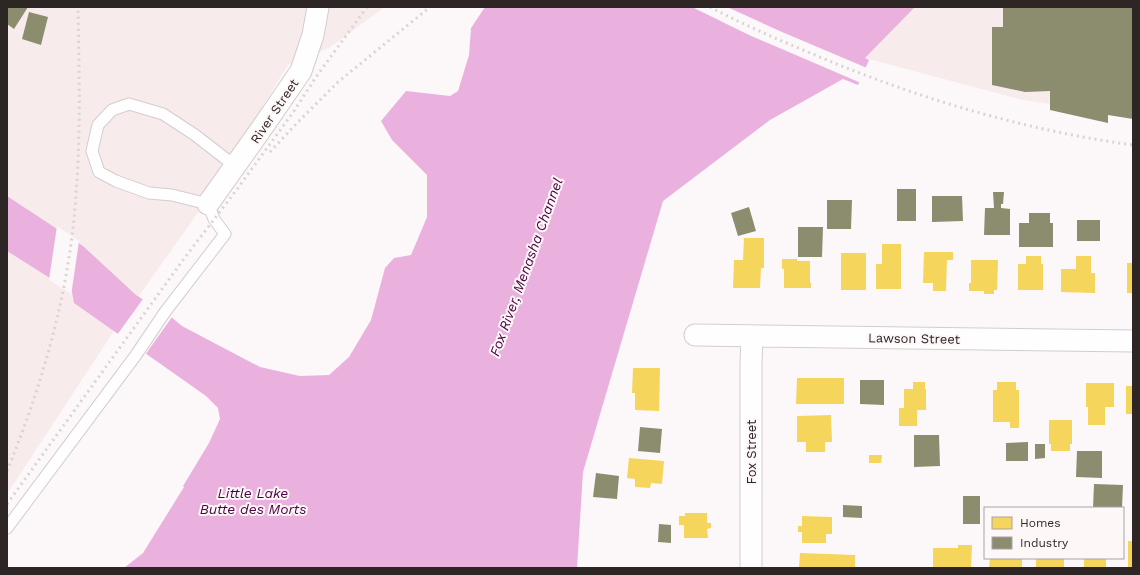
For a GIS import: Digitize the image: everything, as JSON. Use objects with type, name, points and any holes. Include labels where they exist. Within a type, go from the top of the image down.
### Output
[{"type":"street","name":"River Street","points":[[208,204],[301,71],[313,35],[318,7]]},
{"type":"street","name":"Lawson Street","points":[[695,335],[1133,341]]},
{"type":"street","name":"Fox Street","points":[[751,568],[752,336]]},
{"type":"lane","points":[[7,528],[136,355],[165,312],[225,234],[214,219],[208,204],[172,194],[149,193],[116,181],[99,172],[92,151],[98,125],[112,110],[129,104],[144,108],[163,114],[182,126],[235,166]]},
{"type":"shaded area","points":[[7,7],[385,7],[329,48],[288,65],[195,217],[114,331],[7,494]]},
{"type":"shaded area","points":[[915,7],[1133,7],[1133,116],[1023,100],[865,58]]},
{"type":"water","points":[[485,7],[915,7],[865,58],[869,60],[858,85],[843,79],[770,120],[663,201],[583,472],[577,568],[124,568],[143,553],[184,487],[183,486],[209,443],[220,419],[218,408],[206,396],[74,303],[72,292],[7,251],[7,196],[83,246],[136,295],[165,312],[182,326],[260,367],[300,376],[329,375],[349,357],[371,320],[385,268],[394,258],[411,255],[427,217],[427,175],[392,140],[381,121],[406,91],[450,96],[458,91],[469,55],[471,28]]},
{"type":"pier","points":[[692,7],[727,7],[867,68],[861,83],[749,35]]},
{"type":"pier","points":[[57,226],[79,241],[71,296],[70,293],[49,280]]},
{"type":"pier","points":[[143,299],[172,317],[145,355],[117,335]]},
{"type":"building: Homes","points":[[744,238],[764,238],[764,268],[761,268],[760,288],[733,288],[734,260],[743,260]]},
{"type":"building: Homes","points":[[882,244],[901,244],[901,289],[876,289],[876,264],[882,264]]},
{"type":"building: Homes","points":[[924,252],[953,252],[953,260],[947,260],[946,291],[933,291],[933,283],[923,283]]},
{"type":"building: Homes","points":[[841,253],[866,253],[866,290],[841,290]]},
{"type":"building: Homes","points":[[1026,256],[1041,256],[1041,264],[1043,264],[1043,290],[1018,290],[1018,264],[1026,264]]},
{"type":"building: Homes","points":[[1076,256],[1091,256],[1091,273],[1095,273],[1095,293],[1061,292],[1061,269],[1076,269]]},
{"type":"building: Homes","points":[[782,259],[810,261],[811,288],[784,288],[784,269],[782,269]]},
{"type":"building: Homes","points":[[971,260],[998,260],[997,290],[994,290],[994,294],[984,294],[984,291],[969,291],[969,283],[971,283]]},
{"type":"building: Homes","points":[[1127,263],[1133,263],[1133,293],[1127,293]]},
{"type":"building: Homes","points":[[633,368],[660,368],[659,411],[635,410],[635,393],[632,393]]},
{"type":"building: Homes","points":[[797,378],[844,378],[844,404],[796,404]]},
{"type":"building: Homes","points":[[913,382],[925,382],[926,410],[917,410],[917,426],[899,426],[899,408],[904,408],[904,389],[913,389]]},
{"type":"building: Homes","points":[[997,382],[1016,382],[1016,390],[1019,390],[1019,428],[1010,428],[1010,422],[993,422],[993,390],[997,390]]},
{"type":"building: Homes","points":[[1086,383],[1114,383],[1114,407],[1105,407],[1105,425],[1088,425]]},
{"type":"building: Homes","points":[[1126,386],[1133,386],[1133,414],[1126,414]]},
{"type":"building: Homes","points":[[831,415],[832,442],[825,442],[825,452],[806,452],[806,442],[797,442],[797,416]]},
{"type":"building: Homes","points":[[1049,420],[1072,420],[1072,444],[1070,444],[1070,451],[1051,451],[1051,444],[1049,444]]},
{"type":"building: Homes","points":[[869,455],[882,455],[881,463],[869,463]]},
{"type":"building: Homes","points":[[629,458],[664,461],[662,484],[651,483],[650,488],[635,487],[635,479],[627,478]]},
{"type":"building: Homes","points":[[685,513],[707,513],[707,523],[711,523],[711,528],[707,529],[708,538],[684,538],[684,525],[679,525],[679,516],[685,516]]},
{"type":"building: Homes","points":[[802,516],[832,517],[832,534],[826,534],[826,543],[802,543],[802,532],[798,532],[798,526],[802,526]]},
{"type":"building: Homes","points":[[1128,541],[1133,541],[1133,568],[1128,568]]},
{"type":"building: Homes","points":[[958,545],[972,545],[971,568],[933,568],[933,548],[958,548]]},
{"type":"building: Homes","points":[[800,553],[855,555],[855,568],[799,568]]},
{"type":"building: Homes","points":[[990,559],[1022,559],[1022,568],[989,568]]},
{"type":"building: Homes","points":[[1036,559],[1064,559],[1064,568],[1036,568]]},
{"type":"building: Homes","points":[[1084,559],[1106,559],[1106,568],[1084,568]]},
{"type":"building: Industry","points":[[7,7],[28,7],[14,29],[7,24]]},
{"type":"building: Industry","points":[[1003,7],[1133,7],[1133,119],[1108,115],[1108,123],[1050,110],[1050,91],[1025,92],[992,85],[992,27],[1003,27]]},
{"type":"building: Industry","points":[[29,12],[48,17],[41,45],[22,39]]},
{"type":"building: Industry","points":[[897,189],[916,189],[916,221],[897,221]]},
{"type":"building: Industry","points":[[993,192],[1004,192],[1003,204],[1001,204],[1001,208],[1010,209],[1010,235],[984,235],[985,208],[994,208]]},
{"type":"building: Industry","points":[[932,196],[962,196],[963,221],[932,222]]},
{"type":"building: Industry","points":[[827,200],[852,200],[851,229],[827,229]]},
{"type":"building: Industry","points":[[749,207],[756,231],[738,236],[731,213]]},
{"type":"building: Industry","points":[[1029,213],[1050,213],[1050,223],[1053,223],[1053,247],[1019,247],[1019,223],[1029,223]]},
{"type":"building: Industry","points":[[1077,220],[1100,220],[1100,241],[1077,241]]},
{"type":"building: Industry","points":[[798,227],[823,227],[822,257],[798,257]]},
{"type":"building: Industry","points":[[860,380],[884,380],[884,405],[860,404]]},
{"type":"building: Industry","points":[[640,427],[662,429],[660,453],[638,451]]},
{"type":"building: Industry","points":[[914,435],[939,435],[940,466],[914,467]]},
{"type":"building: Industry","points":[[1028,442],[1028,461],[1006,461],[1006,443]]},
{"type":"building: Industry","points":[[1035,444],[1045,444],[1045,458],[1035,459]]},
{"type":"building: Industry","points":[[1077,451],[1102,451],[1102,478],[1076,477]]},
{"type":"building: Industry","points":[[596,473],[619,476],[617,499],[593,497]]},
{"type":"building: Industry","points":[[1094,484],[1123,485],[1122,507],[1093,507]]},
{"type":"building: Industry","points":[[963,496],[980,496],[980,524],[963,524]]},
{"type":"building: Industry","points":[[843,505],[862,506],[862,518],[843,517]]},
{"type":"building: Industry","points":[[659,524],[671,525],[671,543],[658,542]]},
{"type":"railway","points":[[7,471],[43,370],[53,336],[68,265],[73,230],[79,147],[78,7]]},
{"type":"railway","points":[[7,504],[183,260],[294,111],[316,77],[367,7]]},
{"type":"railway","points":[[270,152],[338,82],[430,7]]},
{"type":"railway","points":[[710,7],[762,32],[853,71],[931,98],[1051,131],[1133,145]]},
{"type":"water label","name":"Fox River, Menasha Channel","points":[[526,267]]},
{"type":"water label","name":"Little Lake Butte des Morts","points":[[253,502]]}]
